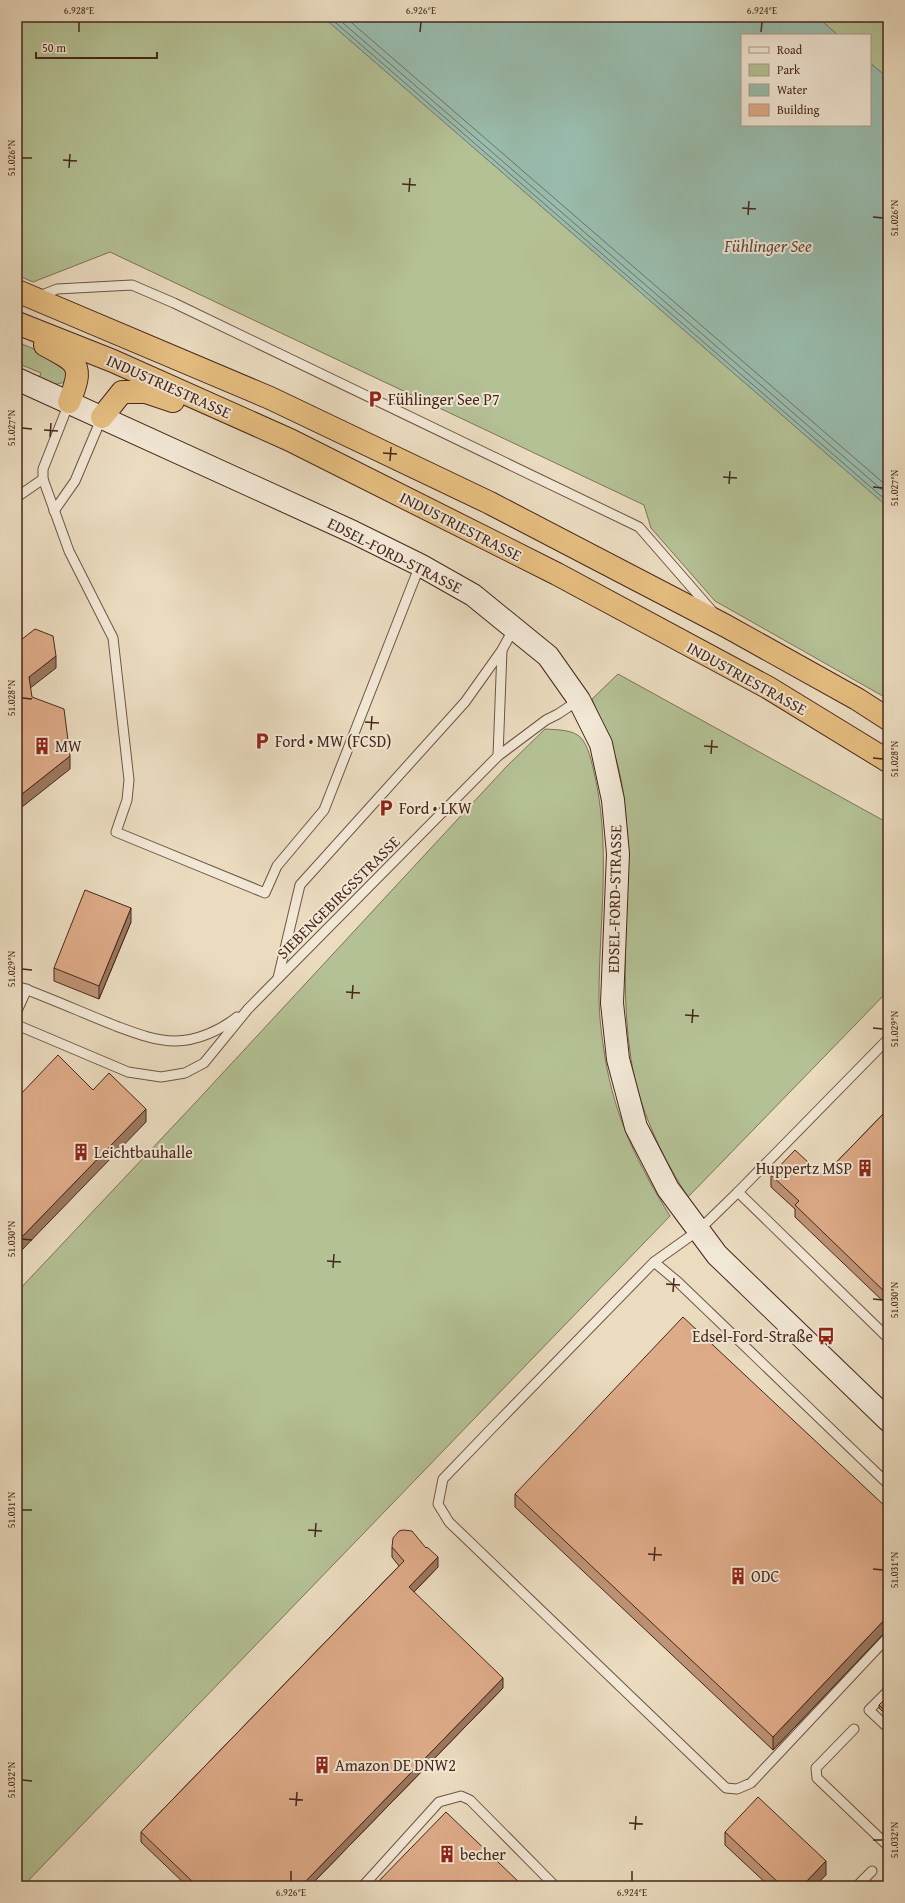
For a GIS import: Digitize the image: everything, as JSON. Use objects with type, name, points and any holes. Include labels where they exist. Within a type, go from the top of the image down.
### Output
[{"type":"highway","name":"INDUSTRIESTRASSE","points":[[25,295],[270,398],[490,503],[726,626],[857,699],[888,719]]},
{"type":"highway","name":"INDUSTRIESTRASSE","points":[[17,323],[113,361],[290,440],[592,593],[767,687],[888,762]]},
{"type":"highway","points":[[17,331],[67,357],[77,369],[77,382],[69,402]]},
{"type":"highway","points":[[102,417],[122,392],[146,392],[290,440]]},
{"type":"street","name":"EDSEL-FORD-STRASSE","points":[[17,379],[353,532],[420,565],[473,595],[548,656],[579,700],[600,744],[613,800],[618,854],[612,1003],[618,1059],[636,1127],[668,1189],[717,1255],[888,1420]]},
{"type":"lane","points":[[25,295],[57,289],[132,285],[174,303],[639,526],[726,626]]},
{"type":"lane","points":[[69,402],[43,469],[43,479],[70,551],[113,638],[129,780],[127,800],[116,832],[265,893],[277,866],[324,810],[420,565]]},
{"type":"lane","points":[[54,511],[75,482],[102,417]]},
{"type":"lane","points":[[17,497],[43,479]]},
{"type":"lane","points":[[278,979],[300,885],[465,702],[502,650],[514,628]]},
{"type":"lane","points":[[498,756],[502,650]]},
{"type":"lane","name":"SIEBENGEBIRGSSTRASSE","points":[[248,1009],[498,756],[546,720],[579,700]]},
{"type":"lane","points":[[17,986],[132,1032],[156,1039],[176,1041],[203,1036],[230,1023],[248,1009]]},
{"type":"lane","points":[[17,1011],[26,989]]},
{"type":"lane","points":[[17,1026],[128,1072],[161,1077],[185,1073],[204,1063],[248,1009]]},
{"type":"lane","points":[[888,1039],[738,1192],[698,1230],[654,1262],[493,1427],[443,1479],[438,1504],[449,1522],[726,1788],[737,1789],[751,1782],[888,1637]]},
{"type":"lane","points":[[738,1192],[888,1338]]},
{"type":"lane","points":[[654,1262],[684,1288],[888,1484]]},
{"type":"lane","points":[[888,1690],[869,1710],[888,1728]]},
{"type":"lane","points":[[854,1729],[816,1768],[817,1778],[888,1846]]},
{"type":"lane","points":[[363,1886],[439,1802],[461,1796],[470,1800],[555,1886]]},
{"type":"lane","points":[[858,1886],[872,1871]]},
{"type":"green space","points":[[17,17],[323,17],[888,507],[888,699],[715,601],[651,528],[644,505],[110,252],[33,282],[17,275]]},
{"type":"green space","points":[[817,17],[888,17],[888,78],[871,64],[871,34],[837,34]]},
{"type":"green space","points":[[17,342],[56,358],[66,366],[66,380],[59,384],[50,382],[39,378],[41,373],[17,363]]},
{"type":"green space","points":[[618,674],[888,823],[888,991],[688,1197],[660,1148],[645,1114],[639,1096],[628,1038],[626,1016],[625,951],[627,856],[626,811],[616,757],[592,699]]},
{"type":"green space","points":[[545,729],[575,733],[582,739],[589,753],[599,796],[602,825],[603,882],[599,997],[600,1020],[609,1080],[629,1140],[648,1178],[670,1216],[23,1886],[17,1886],[17,1292],[195,1103],[506,767]]},
{"type":"water","name":"Fühlinger See","points":[[323,17],[817,17],[837,34],[741,34],[741,126],[871,126],[871,64],[888,78],[888,507]]},
{"type":"building","name":"MW","points":[[35,629],[53,636],[56,656],[29,677],[32,697],[64,709],[70,756],[17,798],[17,643]]},
{"type":"building","points":[[85,890],[131,908],[99,986],[54,968]]},
{"type":"building","points":[[58,1055],[93,1090],[109,1073],[146,1109],[17,1242],[17,1098]]},
{"type":"building","name":"Huppertz MSP","points":[[888,1109],[888,1295],[795,1205],[799,1201],[771,1175],[795,1150],[823,1176]]},
{"type":"building","name":"ODC","points":[[683,1317],[888,1509],[888,1616],[773,1737],[515,1494]]},
{"type":"building","name":"Amazon DE DNW2","points":[[399,1531],[412,1531],[426,1548],[427,1547],[438,1557],[409,1587],[503,1678],[301,1886],[197,1886],[141,1832],[404,1561],[392,1547],[393,1538]]},
{"type":"building","points":[[888,1696],[888,1713],[879,1705]]},
{"type":"building","points":[[758,1797],[826,1861],[802,1886],[782,1886],[725,1832]]},
{"type":"building","name":"becher","points":[[446,1812],[523,1886],[374,1886]]},
{"type":"place","name":"Fühlinger See P7","points":[[375,399]]},
{"type":"place","name":"Ford • MW (FCSD)","points":[[262,741]]},
{"type":"place","name":"MW","points":[[42,746]]},
{"type":"place","name":"Ford • LKW","points":[[386,808]]},
{"type":"place","name":"Leichtbauhalle","points":[[81,1152]]},
{"type":"place","name":"Huppertz MSP","points":[[865,1168]]},
{"type":"place","name":"Edsel-Ford-Straße","points":[[826,1336]]},
{"type":"place","name":"ODC","points":[[738,1576]]},
{"type":"place","name":"Amazon DE DNW2","points":[[322,1765]]},
{"type":"place","name":"becher","points":[[447,1854]]}]
